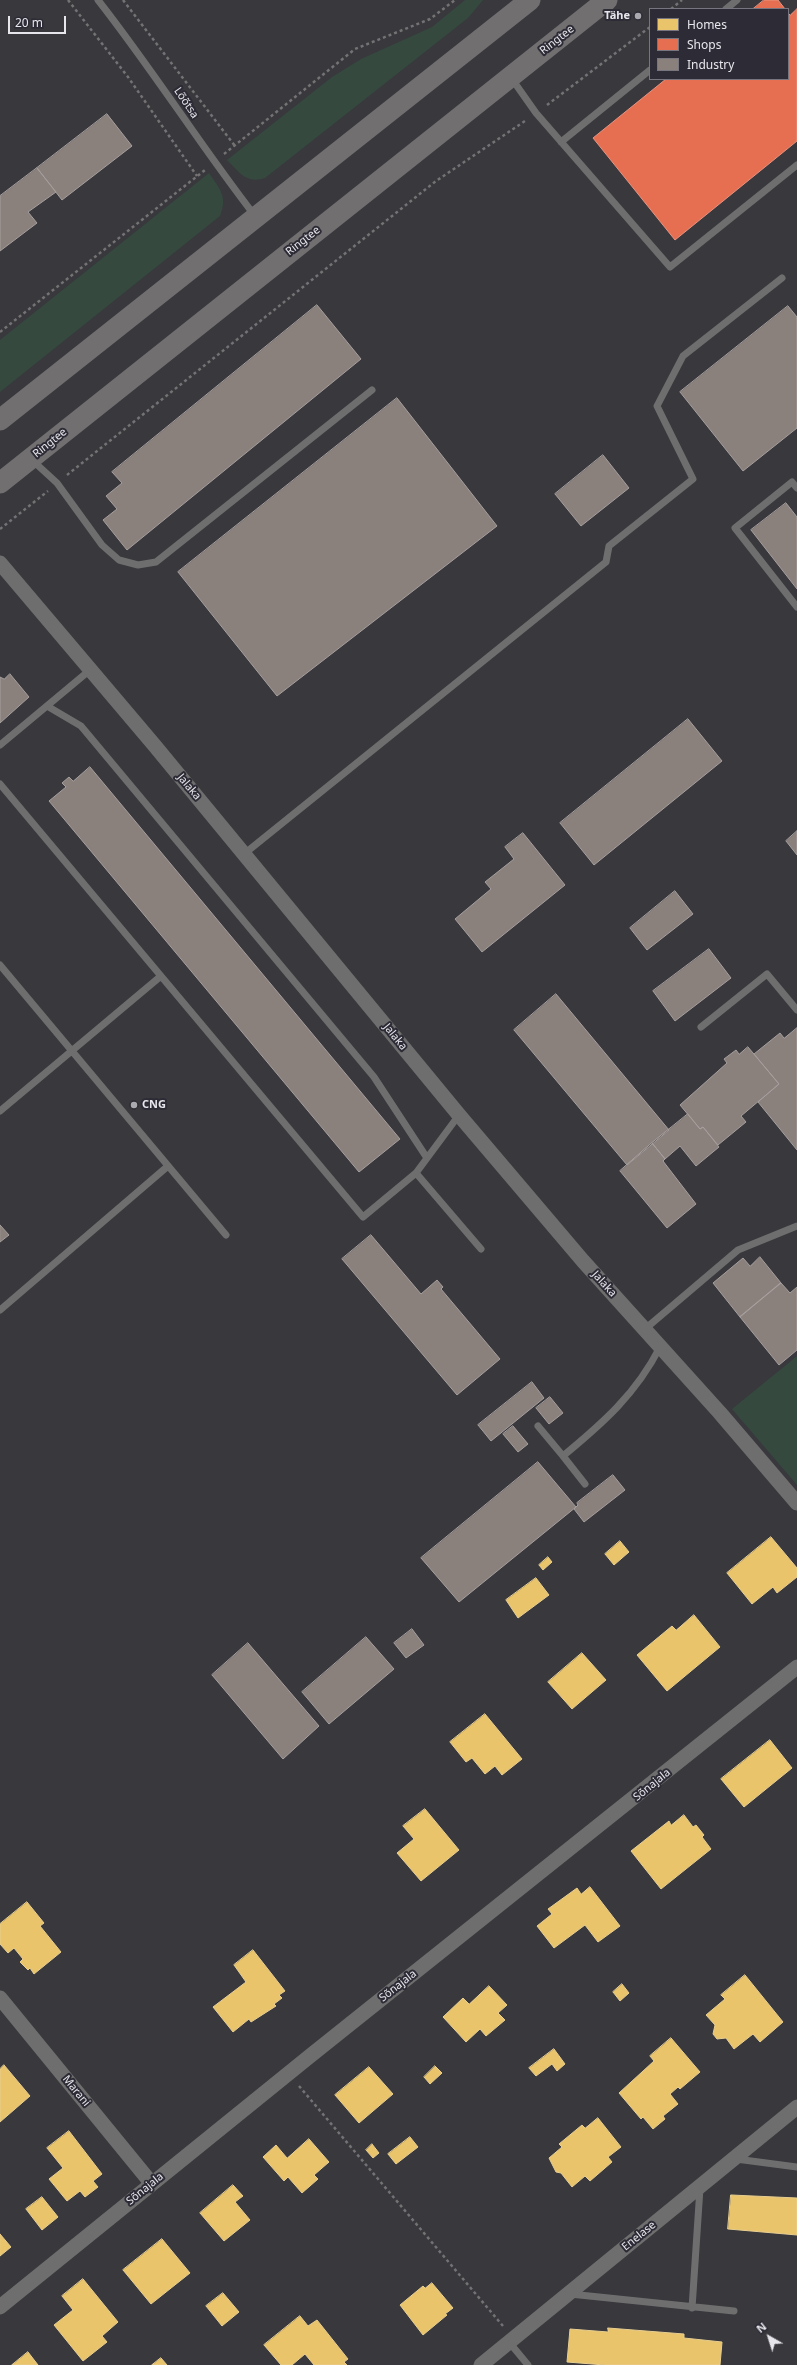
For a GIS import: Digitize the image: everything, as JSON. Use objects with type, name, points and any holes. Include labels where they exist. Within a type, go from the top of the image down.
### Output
[{"type":"main road","points":[[0,420],[530,0]]},
{"type":"main road","name":"Ringtee","points":[[0,483],[607,0]]},
{"type":"street","name":"Jalaka","points":[[0,563],[244,854],[459,1115],[583,1261],[645,1329],[797,1503]]},
{"type":"street","name":"Sõnajala","points":[[0,2307],[288,2073],[797,1668]]},
{"type":"street","name":"Marani","points":[[0,1998],[5,2014],[152,2184]]},
{"type":"street","name":"Enelase","points":[[481,2365],[797,2107]]},
{"type":"lane","name":"Lõõtsa","points":[[98,0],[138,50],[214,162],[256,218]]},
{"type":"lane","points":[[727,8],[737,0]]},
{"type":"lane","points":[[561,142],[649,71]]},
{"type":"lane","points":[[510,77],[536,113],[670,267],[797,165]]},
{"type":"lane","points":[[244,854],[606,562],[609,546],[693,479],[657,406],[683,356],[782,278]]},
{"type":"lane","points":[[31,458],[57,483],[102,545],[119,560],[138,565],[156,562],[372,390]]},
{"type":"lane","points":[[797,488],[792,482],[734,528],[797,607]]},
{"type":"lane","points":[[0,745],[90,670]]},
{"type":"lane","points":[[47,706],[81,726],[374,1077],[427,1158]]},
{"type":"lane","points":[[0,784],[363,1217],[416,1173],[459,1115]]},
{"type":"lane","points":[[0,965],[226,1235]]},
{"type":"lane","points":[[701,1027],[767,974],[797,1010]]},
{"type":"lane","points":[[0,1111],[161,976]]},
{"type":"lane","points":[[0,1310],[168,1166]]},
{"type":"lane","points":[[416,1173],[481,1249]]},
{"type":"lane","points":[[645,1329],[738,1250],[797,1226]]},
{"type":"lane","points":[[563,1456],[605,1421],[630,1395],[650,1366],[660,1346]]},
{"type":"lane","points":[[538,1426],[585,1484]]},
{"type":"lane","points":[[734,2159],[797,2167]]},
{"type":"lane","points":[[692,2308],[700,2187]]},
{"type":"lane","points":[[568,2294],[692,2308],[734,2311]]},
{"type":"lane","points":[[512,2340],[528,2365]]},
{"type":"path","points":[[68,0],[128,77],[197,176]]},
{"type":"path","points":[[123,0],[235,146]]},
{"type":"path","points":[[672,8],[682,0]]},
{"type":"path","points":[[0,529],[436,181],[516,129],[649,28]]},
{"type":"path","points":[[288,2073],[512,2340]]},
{"type":"green space","points":[[465,0],[483,0],[468,18],[265,178],[253,180],[248,178],[240,173],[227,160],[332,77],[361,59],[432,27]]},
{"type":"green space","points":[[209,173],[222,193],[223,204],[220,216],[0,392],[0,340]]},
{"type":"green space","points":[[797,1356],[797,1485],[732,1409]]},
{"type":"building: Homes","points":[[771,1537],[797,1568],[797,1577],[777,1593],[773,1587],[752,1604],[727,1573]]},
{"type":"building: Homes","points":[[620,1541],[629,1552],[614,1565],[605,1554]]},
{"type":"building: Homes","points":[[548,1557],[552,1562],[543,1570],[539,1565]]},
{"type":"building: Homes","points":[[536,1578],[549,1595],[518,1618],[506,1600]]},
{"type":"building: Homes","points":[[694,1615],[720,1647],[667,1691],[637,1655],[672,1626],[676,1630]]},
{"type":"building: Homes","points":[[582,1653],[606,1680],[572,1709],[548,1682]]},
{"type":"building: Homes","points":[[485,1714],[522,1759],[502,1775],[495,1766],[485,1774],[472,1758],[466,1762],[450,1742]]},
{"type":"building: Homes","points":[[770,1740],[792,1768],[744,1807],[721,1779]]},
{"type":"building: Homes","points":[[425,1809],[459,1850],[421,1881],[397,1853],[414,1839],[403,1826]]},
{"type":"building: Homes","points":[[684,1815],[693,1827],[696,1825],[704,1835],[702,1837],[711,1849],[661,1889],[631,1851],[669,1821],[671,1825]]},
{"type":"building: Homes","points":[[590,1887],[620,1926],[598,1942],[585,1925],[554,1948],[537,1926],[552,1914],[548,1909],[577,1888],[581,1894]]},
{"type":"building: Homes","points":[[27,1902],[44,1923],[40,1926],[61,1952],[34,1974],[30,1968],[28,1970],[20,1962],[23,1959],[14,1948],[8,1953],[0,1944],[0,1924]]},
{"type":"building: Homes","points":[[253,1950],[285,1991],[279,1995],[282,1998],[274,2004],[276,2006],[251,2022],[249,2019],[233,2032],[213,2007],[246,1982],[234,1965]]},
{"type":"building: Homes","points":[[745,1975],[783,2022],[760,2042],[753,2034],[734,2049],[726,2038],[717,2039],[713,2034],[715,2025],[706,2015],[725,1999],[721,1995]]},
{"type":"building: Homes","points":[[622,1984],[629,1993],[620,2001],[613,1992]]},
{"type":"building: Homes","points":[[489,1986],[507,2005],[498,2013],[505,2020],[486,2036],[480,2029],[466,2042],[443,2017],[463,1998],[469,2004]]},
{"type":"building: Homes","points":[[671,2038],[700,2072],[680,2089],[678,2087],[670,2094],[678,2104],[663,2116],[665,2119],[653,2129],[643,2117],[641,2119],[619,2093],[654,2061],[650,2056]]},
{"type":"building: Homes","points":[[554,2049],[565,2064],[557,2071],[552,2064],[536,2076],[529,2068]]},
{"type":"building: Homes","points":[[4,2065],[30,2096],[0,2122],[0,2069]]},
{"type":"building: Homes","points":[[435,2066],[442,2073],[430,2084],[424,2077]]},
{"type":"building: Homes","points":[[369,2067],[393,2094],[359,2123],[335,2095]]},
{"type":"building: Homes","points":[[598,2118],[621,2147],[608,2157],[612,2162],[590,2181],[585,2176],[572,2187],[561,2173],[556,2172],[549,2158],[562,2147],[559,2144],[582,2125],[585,2128]]},
{"type":"building: Homes","points":[[69,2131],[102,2174],[93,2181],[98,2187],[85,2197],[80,2191],[67,2201],[49,2179],[63,2168],[47,2148]]},
{"type":"building: Homes","points":[[410,2137],[418,2147],[396,2164],[388,2154]]},
{"type":"building: Homes","points":[[309,2139],[329,2162],[314,2175],[318,2179],[302,2193],[288,2177],[284,2181],[263,2157],[276,2145],[287,2158]]},
{"type":"building: Homes","points":[[372,2144],[379,2153],[373,2158],[366,2150]]},
{"type":"building: Homes","points":[[233,2185],[243,2196],[235,2202],[250,2220],[224,2241],[200,2213]]},
{"type":"building: Homes","points":[[731,2195],[797,2198],[797,2235],[728,2229]]},
{"type":"building: Homes","points":[[42,2197],[58,2217],[42,2230],[26,2209]]},
{"type":"building: Homes","points":[[0,2234],[11,2247],[0,2256]]},
{"type":"building: Homes","points":[[162,2239],[190,2273],[151,2304],[123,2270]]},
{"type":"building: Homes","points":[[83,2279],[118,2322],[102,2336],[107,2342],[83,2361],[54,2325],[73,2310],[62,2296]]},
{"type":"building: Homes","points":[[432,2283],[453,2308],[423,2335],[400,2305],[423,2286],[425,2288]]},
{"type":"building: Homes","points":[[223,2293],[239,2312],[222,2326],[206,2306]]},
{"type":"building: Homes","points":[[300,2316],[308,2326],[317,2320],[348,2359],[344,2362],[347,2365],[314,2365],[305,2354],[292,2365],[281,2365],[264,2345]]},
{"type":"building: Homes","points":[[608,2328],[684,2334],[684,2338],[722,2342],[720,2365],[605,2365],[567,2362],[570,2329],[608,2332]]},
{"type":"building: Homes","points":[[28,2352],[38,2365],[12,2365]]},
{"type":"building: Homes","points":[[161,2358],[167,2365],[152,2365]]},
{"type":"building: Shops","points":[[764,0],[778,0],[784,8],[754,8]]},
{"type":"building: Shops","points":[[797,9],[797,141],[675,240],[593,138],[665,80],[789,80],[789,14],[790,15]]},
{"type":"building: Industry","points":[[107,114],[132,146],[62,200],[37,168]]},
{"type":"building: Industry","points":[[37,168],[56,192],[28,212],[37,223],[0,251],[0,196]]},
{"type":"building: Industry","points":[[317,305],[361,359],[127,550],[103,520],[117,509],[106,496],[122,483],[112,472]]},
{"type":"building: Industry","points":[[788,306],[797,317],[797,428],[743,471],[680,392]]},
{"type":"building: Industry","points":[[397,398],[497,526],[277,696],[178,572]]},
{"type":"building: Industry","points":[[603,455],[629,488],[581,526],[555,494]]},
{"type":"building: Industry","points":[[786,503],[797,517],[797,589],[751,530]]},
{"type":"building: Industry","points":[[10,674],[29,697],[0,723],[0,677],[4,679]]},
{"type":"building: Industry","points":[[688,719],[722,761],[594,865],[560,823]]},
{"type":"building: Industry","points":[[90,767],[400,1139],[359,1172],[49,801],[66,787],[62,783],[69,777],[73,781]]},
{"type":"building: Industry","points":[[797,831],[797,855],[786,841]]},
{"type":"building: Industry","points":[[523,833],[565,885],[482,952],[455,919],[491,889],[485,882],[514,859],[505,847]]},
{"type":"building: Industry","points":[[675,891],[693,914],[647,950],[630,928]]},
{"type":"building: Industry","points":[[709,949],[731,978],[675,1021],[653,991]]},
{"type":"building: Industry","points":[[556,994],[669,1130],[627,1165],[514,1030]]},
{"type":"building: Industry","points":[[797,1028],[797,1150],[758,1102],[779,1084],[754,1054],[780,1033],[784,1038]]},
{"type":"building: Industry","points":[[748,1047],[779,1084],[741,1116],[746,1122],[718,1145],[703,1127],[700,1129],[680,1105],[727,1063],[724,1059],[736,1050],[739,1054]]},
{"type":"building: Industry","points":[[688,1114],[700,1129],[703,1127],[719,1147],[696,1166],[680,1146],[665,1159],[652,1143]]},
{"type":"building: Industry","points":[[652,1143],[665,1159],[663,1161],[696,1204],[667,1228],[620,1171]]},
{"type":"building: Industry","points":[[0,1225],[9,1235],[0,1242]]},
{"type":"building: Industry","points":[[371,1235],[421,1294],[437,1280],[443,1287],[441,1289],[500,1359],[457,1395],[342,1259]]},
{"type":"building: Industry","points":[[760,1257],[781,1283],[740,1317],[713,1283],[743,1258],[750,1266]]},
{"type":"building: Industry","points":[[781,1283],[790,1293],[797,1287],[797,1350],[779,1365],[740,1317]]},
{"type":"building: Industry","points":[[532,1382],[544,1398],[491,1441],[478,1425]]},
{"type":"building: Industry","points":[[550,1397],[563,1413],[549,1424],[536,1408]]},
{"type":"building: Industry","points":[[513,1426],[528,1444],[518,1452],[503,1434]]},
{"type":"building: Industry","points":[[538,1462],[576,1507],[459,1602],[421,1558]]},
{"type":"building: Industry","points":[[613,1475],[625,1490],[584,1522],[574,1509],[578,1505],[577,1503]]},
{"type":"building: Industry","points":[[412,1629],[424,1645],[406,1658],[394,1643]]},
{"type":"building: Industry","points":[[366,1637],[394,1669],[329,1724],[302,1692]]},
{"type":"building: Industry","points":[[248,1643],[319,1726],[283,1759],[212,1675]]},
{"type":"place","name":"Tähe","points":[[638,16]]},
{"type":"place","name":"CNG","points":[[134,1105]]}]
